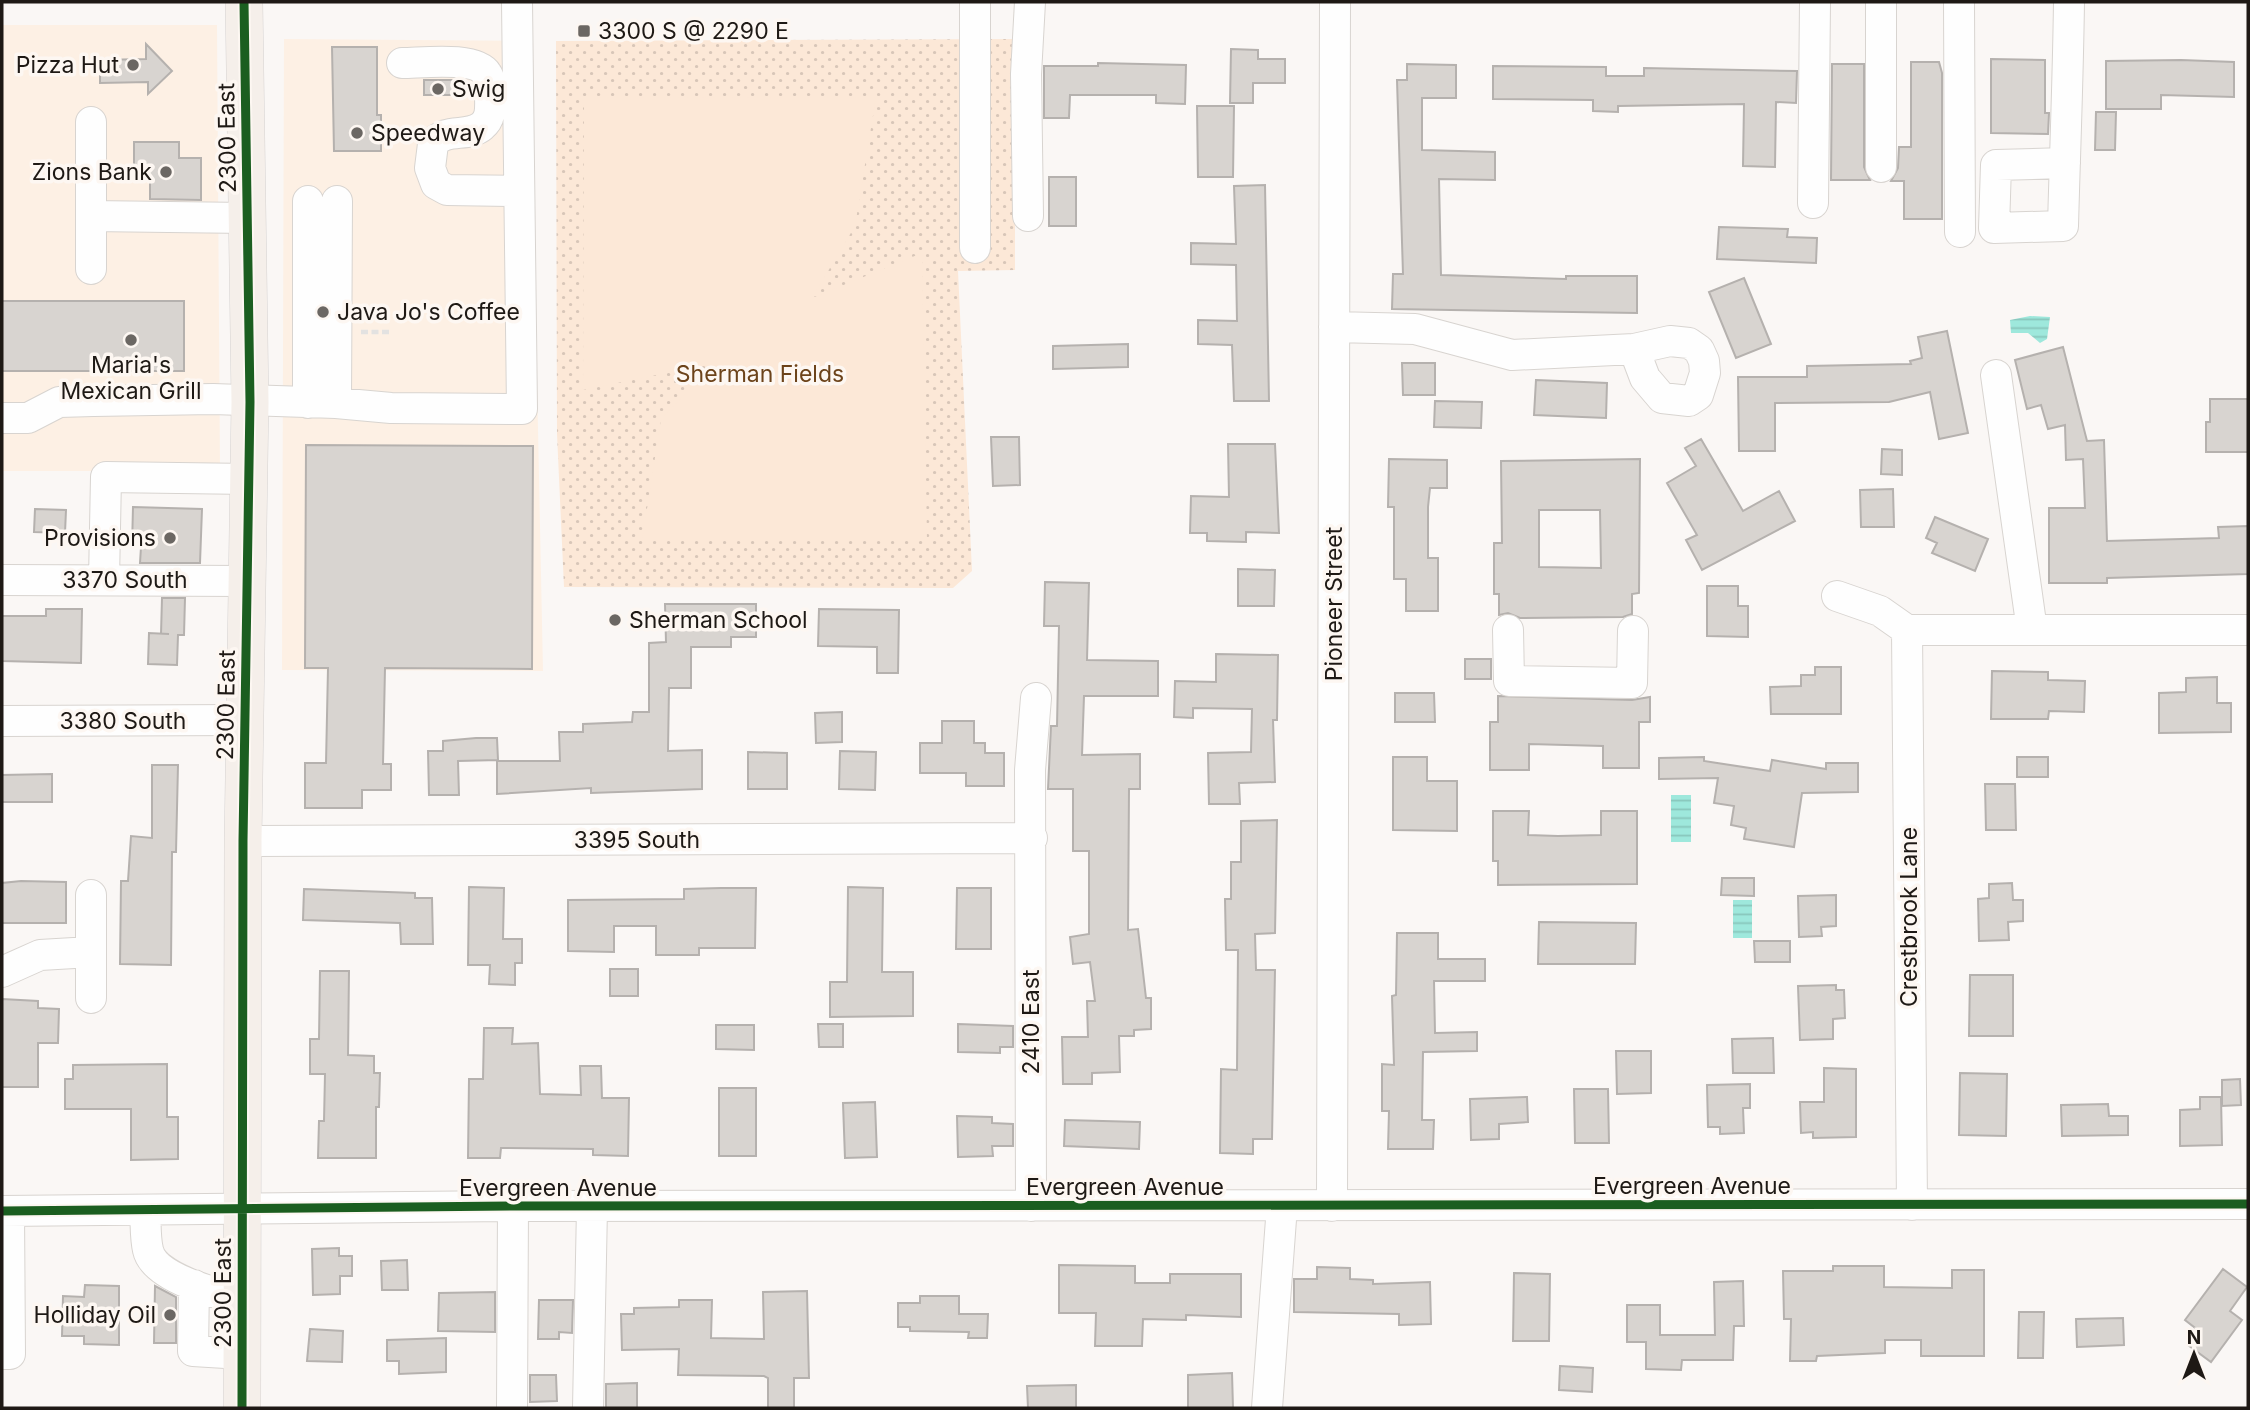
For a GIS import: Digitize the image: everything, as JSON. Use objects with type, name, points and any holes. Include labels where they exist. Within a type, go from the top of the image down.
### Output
[{"type":"main road","name":"2300 East","points":[[242,1408],[244,720],[250,479],[244,2]]},
{"type":"street","points":[[2,418],[28,418],[59,402],[213,399],[322,402],[391,408],[522,409],[517,2]]},
{"type":"street","points":[[975,2],[975,248]]},
{"type":"street","points":[[1028,216],[1027,75],[1030,2]]},
{"type":"street","name":"Pioneer Street","points":[[1332,1206],[1335,2]]},
{"type":"street","points":[[1813,202],[1815,2]]},
{"type":"street","points":[[1881,2],[1881,167]]},
{"type":"street","points":[[1959,2],[1960,232]]},
{"type":"street","points":[[2065,163],[2069,2]]},
{"type":"street","points":[[402,63],[464,63],[482,69],[489,78],[490,109],[486,122],[476,130],[443,135],[433,144],[430,160],[436,184],[447,190],[519,191]]},
{"type":"street","points":[[90,122],[91,269]]},
{"type":"street","points":[[322,402],[323,201]]},
{"type":"street","points":[[91,216],[247,218]]},
{"type":"street","points":[[1334,327],[1415,329],[1512,355],[1634,349]]},
{"type":"street","points":[[1996,375],[2032,630]]},
{"type":"street","points":[[104,580],[106,477],[250,479]]},
{"type":"street","name":"3370 South","points":[[2,580],[248,581]]},
{"type":"street","points":[[1837,596],[1880,611],[1907,630],[2248,630]]},
{"type":"street","points":[[1508,630],[1509,681],[1618,682],[1632,682],[1633,631]]},
{"type":"street","name":"Crestbrook Lane","points":[[1907,630],[1912,1205]]},
{"type":"street","name":"2410 East","points":[[1031,1206],[1030,770],[1036,698]]},
{"type":"street","name":"3380 South","points":[[2,721],[244,720]]},
{"type":"street","name":"3395 South","points":[[243,841],[1032,838]]},
{"type":"street","points":[[90,895],[91,998]]},
{"type":"street","points":[[2,972],[40,954],[91,952]]},
{"type":"street","name":"Evergreen Avenue","points":[[6,1211],[242,1211],[513,1206],[2248,1204]]},
{"type":"street","points":[[512,1408],[513,1206]]},
{"type":"street","points":[[1267,1408],[1282,1206]]},
{"type":"street","points":[[588,1408],[592,1208]]},
{"type":"street","points":[[2,1354],[10,1354],[6,1211]]},
{"type":"street","points":[[145,1211],[150,1256],[165,1270],[194,1285],[242,1300]]},
{"type":"street","points":[[194,1285],[193,1351],[242,1354]]},
{"type":"shaded area","points":[[2,25],[217,25],[220,471],[2,471]]},
{"type":"shaded area","points":[[284,39],[530,41],[543,671],[282,670]]},
{"type":"green space","name":"Sherman Fields","points":[[1015,39],[1015,270],[958,271],[972,571],[953,588],[564,587],[557,434],[556,41]]},
{"type":"green space","points":[[876,97],[855,226],[812,298],[922,253],[927,541],[642,541],[661,419],[715,363],[583,390],[584,98]]},
{"type":"water","points":[[2030,316],[2050,317],[2047,339],[2040,343],[2028,333],[2011,333],[2010,320]]},
{"type":"water","points":[[1671,795],[1691,795],[1691,842],[1671,842]]},
{"type":"water","points":[[1733,900],[1752,900],[1752,938],[1733,938]]},
{"type":"building","name":"Pizza Hut","points":[[146,44],[172,71],[148,94],[148,82],[100,83],[100,60],[146,59]]},
{"type":"building","points":[[332,47],[377,47],[377,115],[381,115],[381,151],[334,151]]},
{"type":"building","points":[[1231,49],[1258,50],[1258,59],[1285,59],[1285,83],[1253,83],[1253,103],[1230,103]]},
{"type":"building","points":[[1991,59],[2045,60],[2045,113],[2049,113],[2048,134],[1991,133]]},
{"type":"building","points":[[2106,61],[2234,62],[2234,97],[2161,95],[2161,109],[2106,109]]},
{"type":"building","points":[[1911,62],[1939,62],[1942,73],[1942,219],[1904,219],[1904,181],[1891,181],[1898,168],[1899,147],[1911,147]]},
{"type":"building","points":[[1098,63],[1186,65],[1185,104],[1156,103],[1156,95],[1070,95],[1069,118],[1044,118],[1044,66],[1098,66]]},
{"type":"building","points":[[1407,64],[1456,65],[1456,98],[1422,98],[1422,150],[1495,152],[1495,180],[1439,179],[1441,275],[1566,279],[1566,276],[1637,276],[1637,313],[1392,309],[1393,274],[1403,274],[1397,80],[1407,80]]},
{"type":"building","points":[[1832,64],[1864,64],[1864,167],[1870,180],[1831,180]]},
{"type":"building","points":[[1493,66],[1606,67],[1606,76],[1644,76],[1644,68],[1797,71],[1796,103],[1776,102],[1775,167],[1743,166],[1744,104],[1618,106],[1618,112],[1593,111],[1593,100],[1493,99]]},
{"type":"building","points":[[424,80],[453,80],[453,95],[424,95]]},
{"type":"building","points":[[1197,106],[1234,106],[1233,177],[1198,177]]},
{"type":"building","points":[[2096,112],[2116,112],[2115,150],[2095,150]]},
{"type":"building","name":"Zions Bank","points":[[134,142],[179,142],[179,158],[201,158],[201,200],[150,199],[150,178],[134,178]]},
{"type":"building","points":[[1049,177],[1076,177],[1076,226],[1049,226]]},
{"type":"building","points":[[1265,185],[1269,401],[1234,401],[1232,345],[1198,344],[1198,320],[1237,321],[1236,265],[1191,264],[1191,243],[1236,244],[1234,186]]},
{"type":"building","points":[[1719,227],[1788,229],[1787,237],[1817,238],[1816,263],[1717,259]]},
{"type":"building","points":[[1744,278],[1771,344],[1736,358],[1709,292]]},
{"type":"building","points":[[2,301],[184,301],[184,371],[2,371]]},
{"type":"building","points":[[1947,331],[1968,433],[1939,439],[1930,392],[1889,402],[1775,403],[1775,451],[1739,451],[1738,377],[1807,377],[1807,366],[1911,364],[1910,361],[1922,358],[1918,337]]},
{"type":"building","points":[[1128,344],[1128,367],[1053,369],[1053,346]]},
{"type":"building","points":[[2063,347],[2087,441],[2104,440],[2107,541],[2219,538],[2218,527],[2248,526],[2248,574],[2107,578],[2107,583],[2049,583],[2049,508],[2085,508],[2083,459],[2066,460],[2065,425],[2048,429],[2041,405],[2027,409],[2015,360]]},
{"type":"building","points":[[1402,363],[1435,363],[1435,395],[1403,395]]},
{"type":"building","points":[[1536,380],[1607,383],[1606,418],[1534,415]]},
{"type":"building","points":[[2210,399],[2248,399],[2248,452],[2206,452],[2206,422],[2210,422]]},
{"type":"building","points":[[1435,401],[1482,402],[1481,428],[1434,427]]},
{"type":"building","points":[[991,437],[1019,437],[1020,485],[993,486]]},
{"type":"building","points":[[1701,439],[1743,511],[1779,491],[1795,521],[1702,570],[1686,540],[1697,535],[1667,483],[1696,466],[1685,448]]},
{"type":"building","points":[[1228,444],[1275,444],[1279,533],[1246,532],[1246,542],[1207,541],[1207,533],[1190,533],[1191,496],[1229,497]]},
{"type":"building","points":[[306,445],[533,446],[532,669],[385,668],[383,764],[391,764],[391,790],[362,790],[362,808],[305,808],[305,763],[326,763],[328,668],[305,668]]},
{"type":"building","points":[[1882,449],[1902,450],[1902,475],[1881,474]]},
{"type":"building","points":[[1389,459],[1447,460],[1447,488],[1430,488],[1428,507],[1428,558],[1438,558],[1438,611],[1406,611],[1406,579],[1394,579],[1394,507],[1388,507]]},
{"type":"building","points":[[1640,459],[1639,593],[1632,594],[1632,614],[1623,617],[1520,618],[1508,613],[1499,615],[1499,594],[1494,594],[1494,543],[1502,543],[1501,461]],"holes":[[[1539,510],[1600,510],[1601,568],[1539,567]]]},
{"type":"building","points":[[1893,489],[1894,527],[1861,527],[1860,490]]},
{"type":"building","points":[[133,507],[202,509],[200,563],[140,563],[141,547],[132,547]]},
{"type":"building","points":[[35,509],[66,510],[65,533],[34,532]]},
{"type":"building","points":[[1935,517],[1988,539],[1975,571],[1932,553],[1937,543],[1926,538]]},
{"type":"building","points":[[1238,569],[1275,570],[1274,606],[1238,606]]},
{"type":"building","points":[[1045,582],[1089,583],[1087,660],[1158,661],[1158,696],[1084,696],[1082,755],[1140,754],[1140,789],[1129,789],[1128,930],[1138,929],[1146,998],[1151,998],[1151,1029],[1134,1030],[1134,1036],[1119,1036],[1120,1072],[1092,1073],[1092,1084],[1063,1084],[1062,1037],[1088,1037],[1087,1001],[1095,1001],[1090,962],[1073,964],[1070,937],[1089,934],[1089,851],[1073,851],[1073,789],[1048,789],[1051,726],[1057,726],[1059,626],[1044,626]]},
{"type":"building","points":[[1707,586],[1738,586],[1738,606],[1748,606],[1748,637],[1707,636]]},
{"type":"building","points":[[162,598],[185,598],[184,635],[178,635],[177,665],[148,664],[149,633],[161,634]]},
{"type":"building","points":[[665,604],[756,604],[756,637],[731,637],[731,647],[691,647],[691,688],[669,688],[668,751],[702,750],[702,789],[591,793],[591,788],[497,794],[497,761],[560,761],[559,732],[583,732],[583,724],[632,722],[633,712],[649,712],[649,643],[666,642]]},
{"type":"building","points":[[46,609],[82,609],[81,663],[2,661],[2,616],[46,616]]},
{"type":"building","points":[[819,609],[899,610],[898,673],[877,673],[877,647],[818,646]]},
{"type":"building","points":[[1216,654],[1278,655],[1277,720],[1273,720],[1275,782],[1239,783],[1240,804],[1209,804],[1208,753],[1251,752],[1252,709],[1193,708],[1193,718],[1174,717],[1175,681],[1216,682]]},
{"type":"building","points":[[1465,659],[1491,659],[1491,679],[1465,679]]},
{"type":"building","points":[[1815,667],[1841,667],[1841,714],[1771,714],[1770,687],[1801,686],[1801,675],[1815,675]]},
{"type":"building","points":[[1992,671],[2048,672],[2048,680],[2085,681],[2084,712],[2049,711],[2048,719],[1991,719]]},
{"type":"building","points":[[2217,677],[2217,703],[2231,703],[2231,732],[2159,733],[2159,693],[2186,692],[2186,678]]},
{"type":"building","points":[[1395,693],[1434,693],[1435,722],[1395,722]]},
{"type":"building","points":[[1498,696],[1632,700],[1650,697],[1650,722],[1639,722],[1639,768],[1603,768],[1603,746],[1529,744],[1529,770],[1490,770],[1490,722],[1498,722]]},
{"type":"building","points":[[842,712],[842,742],[816,743],[815,713]]},
{"type":"building","points":[[942,721],[974,721],[974,743],[985,743],[985,753],[1004,753],[1004,786],[966,786],[966,773],[920,773],[920,743],[942,743]]},
{"type":"building","points":[[497,738],[498,760],[458,761],[459,795],[429,795],[428,751],[443,751],[443,741]]},
{"type":"building","points":[[840,751],[876,752],[875,790],[839,789]]},
{"type":"building","points":[[748,752],[787,753],[787,789],[748,789]]},
{"type":"building","points":[[1393,757],[1427,757],[1427,781],[1457,781],[1457,831],[1393,830]]},
{"type":"building","points":[[1704,757],[1704,761],[1770,771],[1772,760],[1826,769],[1826,763],[1858,763],[1858,792],[1802,793],[1794,847],[1744,839],[1746,828],[1731,825],[1734,806],[1714,803],[1718,778],[1659,779],[1659,758]]},
{"type":"building","points":[[2017,757],[2048,757],[2048,777],[2017,777]]},
{"type":"building","points":[[152,765],[178,765],[176,852],[172,852],[171,965],[120,964],[121,881],[128,881],[131,836],[152,838]]},
{"type":"building","points":[[52,774],[52,802],[2,802],[2,775]]},
{"type":"building","points":[[1985,784],[2015,784],[2016,830],[1986,830]]},
{"type":"building","points":[[1493,811],[1529,811],[1528,835],[1558,836],[1601,835],[1601,811],[1637,811],[1637,884],[1498,885],[1498,861],[1493,861]]},
{"type":"building","points":[[1277,820],[1275,933],[1255,934],[1256,970],[1275,970],[1272,1139],[1253,1139],[1253,1154],[1220,1153],[1221,1069],[1237,1070],[1238,950],[1226,950],[1225,899],[1231,899],[1231,862],[1241,862],[1241,821]]},
{"type":"building","points":[[1722,878],[1754,878],[1754,896],[1721,895]]},
{"type":"building","points":[[66,882],[66,923],[2,923],[2,883]]},
{"type":"building","points":[[2012,883],[2013,900],[2023,900],[2023,921],[2008,922],[2009,940],[1979,941],[1978,899],[1989,898],[1989,884]]},
{"type":"building","points":[[469,887],[504,888],[503,939],[522,939],[522,963],[515,963],[515,985],[489,984],[490,965],[468,965]]},
{"type":"building","points":[[848,887],[883,888],[882,972],[913,972],[913,1016],[830,1017],[830,982],[847,982]]},
{"type":"building","points":[[756,888],[755,948],[699,948],[699,955],[656,955],[656,926],[614,926],[614,952],[568,951],[568,900],[684,899],[684,889]]},
{"type":"building","points":[[957,888],[991,888],[991,949],[956,949]]},
{"type":"building","points":[[304,889],[415,893],[415,898],[432,898],[433,944],[401,944],[400,923],[303,920]]},
{"type":"building","points":[[1836,895],[1836,926],[1821,927],[1822,936],[1799,937],[1798,896]]},
{"type":"building","points":[[1539,922],[1636,923],[1635,964],[1538,964]]},
{"type":"building","points":[[1397,933],[1438,933],[1438,959],[1485,959],[1485,981],[1434,981],[1435,1033],[1477,1032],[1477,1051],[1423,1052],[1422,1120],[1434,1120],[1433,1149],[1388,1149],[1389,1111],[1382,1111],[1382,1064],[1394,1065],[1392,996],[1396,995]]},
{"type":"building","points":[[1754,941],[1790,941],[1790,962],[1755,962]]},
{"type":"building","points":[[610,969],[638,969],[638,996],[610,996]]},
{"type":"building","points":[[320,971],[349,971],[348,1055],[374,1056],[374,1073],[380,1073],[379,1107],[376,1107],[376,1158],[318,1158],[319,1121],[324,1121],[325,1074],[310,1074],[310,1039],[319,1039]]},
{"type":"building","points":[[1970,975],[2013,975],[2013,1036],[1969,1036]]},
{"type":"building","points":[[1836,985],[1836,990],[1844,990],[1845,1018],[1833,1019],[1833,1039],[1800,1040],[1798,986]]},
{"type":"building","points":[[2,999],[38,1001],[38,1008],[59,1009],[58,1043],[38,1043],[38,1087],[2,1087]]},
{"type":"building","points":[[818,1024],[843,1024],[843,1047],[819,1047]]},
{"type":"building","points":[[958,1024],[1013,1026],[1013,1047],[1000,1047],[1000,1053],[958,1052]]},
{"type":"building","points":[[716,1025],[754,1025],[754,1050],[716,1049]]},
{"type":"building","points":[[484,1028],[513,1028],[512,1044],[538,1043],[540,1094],[581,1095],[580,1066],[601,1066],[602,1098],[629,1098],[628,1156],[593,1155],[593,1149],[501,1148],[500,1158],[468,1158],[469,1079],[483,1079]]},
{"type":"building","points":[[1773,1038],[1774,1073],[1733,1073],[1732,1039]]},
{"type":"building","points":[[1616,1051],[1651,1051],[1651,1093],[1617,1094]]},
{"type":"building","points":[[167,1064],[167,1117],[178,1117],[178,1159],[131,1160],[131,1109],[65,1109],[65,1079],[73,1079],[73,1065]]},
{"type":"building","points":[[1824,1068],[1856,1069],[1856,1137],[1813,1138],[1813,1132],[1801,1133],[1800,1102],[1824,1102]]},
{"type":"building","points":[[1960,1073],[2007,1074],[2006,1136],[1959,1135]]},
{"type":"building","points":[[2240,1079],[2241,1105],[2222,1106],[2222,1080]]},
{"type":"building","points":[[1750,1084],[1750,1108],[1743,1108],[1744,1133],[1720,1134],[1720,1127],[1708,1127],[1707,1085]]},
{"type":"building","points":[[719,1088],[756,1088],[756,1156],[719,1156]]},
{"type":"building","points":[[1574,1089],[1608,1089],[1609,1143],[1575,1143]]},
{"type":"building","points":[[1527,1097],[1528,1122],[1499,1124],[1499,1139],[1471,1140],[1470,1099]]},
{"type":"building","points":[[2200,1097],[2221,1097],[2222,1145],[2180,1146],[2180,1110],[2200,1109]]},
{"type":"building","points":[[875,1102],[877,1157],[845,1158],[843,1103]]},
{"type":"building","points":[[2108,1104],[2109,1116],[2128,1116],[2128,1135],[2062,1136],[2061,1105]]},
{"type":"building","points":[[957,1116],[992,1117],[992,1123],[1013,1124],[1013,1146],[992,1146],[993,1156],[958,1157]]},
{"type":"building","points":[[1065,1120],[1140,1122],[1139,1149],[1064,1146]]},
{"type":"building","points":[[339,1248],[339,1256],[352,1256],[352,1276],[340,1276],[340,1294],[313,1295],[312,1249]]},
{"type":"building","points":[[407,1260],[408,1290],[382,1290],[381,1261]]},
{"type":"building","points":[[1059,1265],[1135,1266],[1135,1283],[1170,1283],[1170,1274],[1241,1274],[1241,1317],[1186,1315],[1186,1320],[1143,1319],[1142,1346],[1095,1346],[1096,1313],[1059,1313]]},
{"type":"building","points":[[1833,1266],[1884,1266],[1884,1287],[1952,1288],[1952,1270],[1984,1270],[1984,1356],[1921,1356],[1921,1340],[1885,1340],[1885,1353],[1817,1356],[1816,1361],[1790,1361],[1791,1319],[1784,1319],[1783,1271],[1833,1271]]},
{"type":"building","points":[[1317,1267],[1350,1268],[1350,1279],[1373,1280],[1373,1284],[1430,1282],[1431,1324],[1399,1325],[1399,1314],[1294,1312],[1294,1279],[1317,1279]]},
{"type":"building","points":[[2223,1269],[2247,1287],[2230,1311],[2242,1320],[2211,1362],[2188,1345],[2199,1331],[2185,1320]]},
{"type":"building","points":[[1514,1273],[1550,1274],[1549,1341],[1513,1341]]},
{"type":"building","points":[[1743,1281],[1744,1326],[1734,1326],[1733,1360],[1682,1360],[1681,1370],[1646,1369],[1646,1342],[1627,1342],[1627,1305],[1660,1305],[1660,1335],[1715,1335],[1714,1282]]},
{"type":"building","points":[[85,1285],[119,1286],[119,1345],[84,1344],[84,1336],[62,1336],[63,1296],[84,1297]]},
{"type":"building","points":[[155,1286],[176,1297],[176,1343],[154,1343]]},
{"type":"building","points":[[807,1291],[809,1378],[794,1378],[794,1408],[768,1408],[768,1378],[764,1376],[678,1375],[679,1349],[622,1350],[621,1314],[634,1314],[634,1308],[679,1307],[679,1300],[712,1300],[711,1338],[764,1339],[763,1292]]},
{"type":"building","points":[[495,1292],[495,1332],[438,1331],[439,1293]]},
{"type":"building","points":[[920,1296],[959,1296],[959,1314],[988,1314],[987,1338],[968,1338],[969,1332],[910,1331],[910,1327],[898,1327],[898,1303],[920,1303]]},
{"type":"building","points":[[539,1300],[573,1300],[572,1333],[559,1332],[559,1339],[538,1339]]},
{"type":"building","points":[[2019,1312],[2044,1312],[2043,1358],[2018,1358]]},
{"type":"building","points":[[2123,1318],[2124,1345],[2077,1347],[2076,1319]]},
{"type":"building","points":[[310,1329],[343,1331],[342,1362],[307,1361]]},
{"type":"building","points":[[446,1338],[446,1372],[399,1374],[399,1361],[387,1361],[387,1340]]},
{"type":"building","points":[[1560,1366],[1593,1368],[1592,1392],[1559,1390]]},
{"type":"building","points":[[1232,1373],[1233,1408],[1188,1408],[1188,1375]]},
{"type":"building","points":[[530,1375],[556,1375],[557,1401],[530,1402]]},
{"type":"building","points":[[637,1383],[637,1408],[606,1408],[606,1384]]},
{"type":"building","points":[[1076,1385],[1076,1408],[1028,1408],[1027,1386]]},
{"type":"cycle path","points":[[242,1408],[243,841],[250,402],[244,2]]},
{"type":"cycle path","points":[[2,1211],[513,1206],[2248,1204]]},
{"type":"place","name":"3300 S @ 2290 E","points":[[584,31]]},
{"type":"place","name":"Pizza Hut","points":[[133,65]]},
{"type":"place","name":"Swig","points":[[438,89]]},
{"type":"place","name":"Speedway","points":[[357,133]]},
{"type":"place","name":"Zions Bank","points":[[166,172]]},
{"type":"place","name":"Java Jo's Coffee","points":[[323,312]]},
{"type":"place","name":"Maria's Mexican Grill","points":[[131,340]]},
{"type":"place","name":"Provisions","points":[[170,538]]},
{"type":"place","name":"Sherman School","points":[[615,620]]},
{"type":"place","name":"Holliday Oil","points":[[170,1315]]}]
